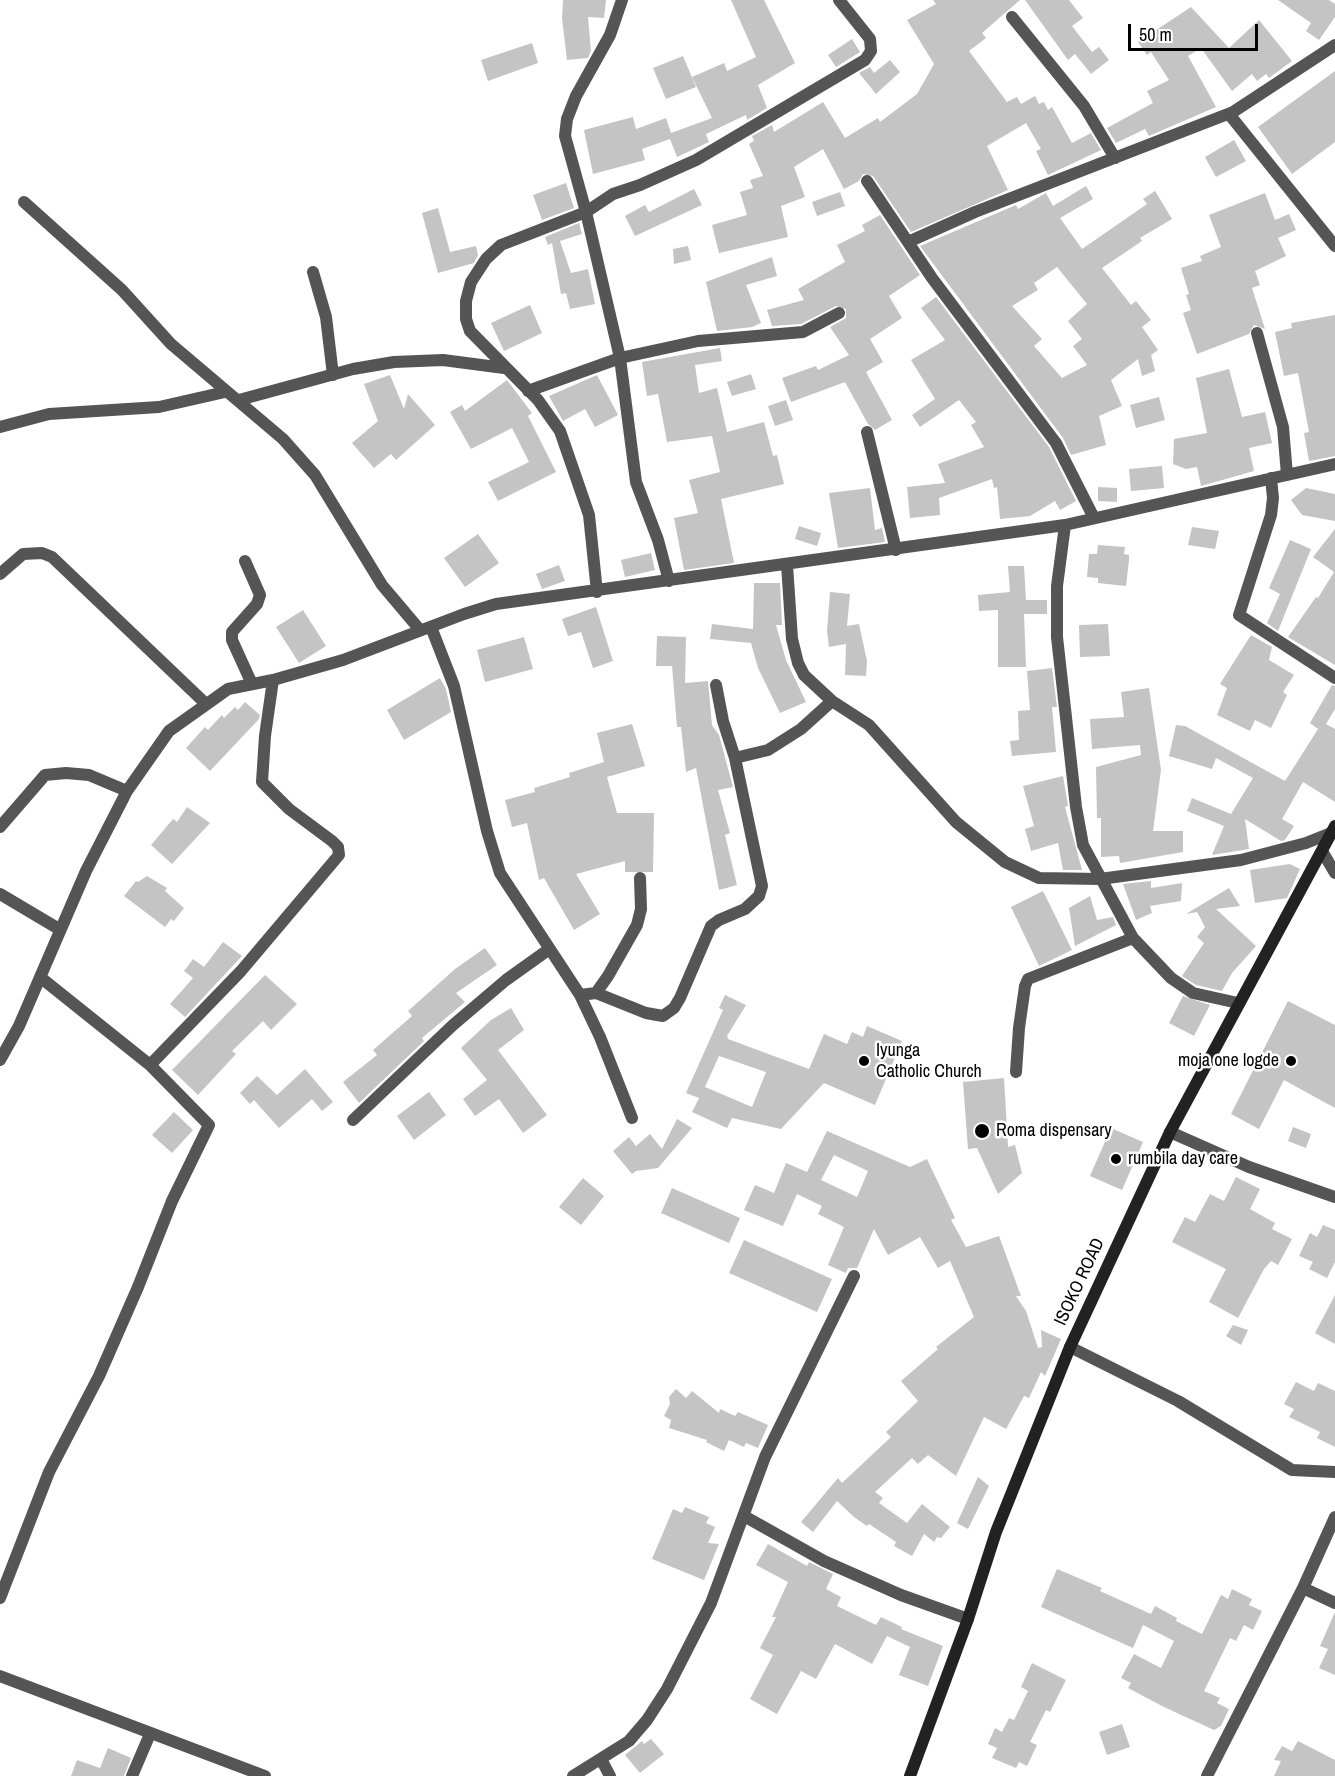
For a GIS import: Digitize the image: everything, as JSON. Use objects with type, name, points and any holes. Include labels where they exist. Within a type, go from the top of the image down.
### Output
[{"type":"street","points":[[622,0],[610,35],[576,96],[567,119],[565,136],[586,212],[620,358],[634,474],[658,540],[669,581]]},
{"type":"street","points":[[597,592],[589,515],[560,431],[528,391],[475,337],[468,325],[466,301],[471,282],[486,259],[501,245],[586,212],[613,194],[696,160],[865,60],[871,51],[870,39],[839,0]]},
{"type":"street","points":[[1012,17],[1084,106],[1115,158]]},
{"type":"street","points":[[908,242],[975,212],[1229,114],[1335,45]]},
{"type":"street","points":[[1229,114],[1335,246]]},
{"type":"street","points":[[867,181],[908,242],[1056,443],[1094,518]]},
{"type":"street","points":[[24,202],[122,290],[171,344],[283,439],[315,475],[382,585],[426,628],[454,686],[487,831],[500,873],[548,950],[580,995],[600,1037],[632,1118]]},
{"type":"street","points":[[313,272],[326,317],[333,375]]},
{"type":"street","points":[[528,391],[620,358],[698,341],[809,331],[839,314]]},
{"type":"street","points":[[1257,333],[1283,427],[1287,475]]},
{"type":"street","points":[[239,400],[372,365],[414,360],[504,368]]},
{"type":"street","points":[[0,427],[49,414],[159,407],[225,392]]},
{"type":"street","points":[[867,432],[896,550]]},
{"type":"street","points":[[0,1060],[9,1047],[60,929],[127,791],[169,731],[205,703],[228,689],[273,680],[343,660],[496,604],[597,592],[1065,525],[1335,464]]},
{"type":"street","points":[[1271,478],[1273,498],[1271,515],[1239,615],[1335,678]]},
{"type":"street","points":[[1065,525],[1057,595],[1060,669],[1076,807],[1083,845],[1133,938],[1171,978],[1193,993],[1238,1003]]},
{"type":"street","points":[[0,574],[23,554],[42,553],[52,557],[205,703]]},
{"type":"street","points":[[245,561],[260,595],[257,604],[232,632],[232,640],[252,684]]},
{"type":"street","points":[[787,565],[792,639],[798,663],[804,675],[832,701],[854,713],[875,731],[956,822],[1005,862],[1039,878],[1100,879],[1241,860],[1306,843],[1333,830]]},
{"type":"street","points":[[150,1065],[241,971],[339,855],[338,847],[332,841],[289,809],[262,782],[265,736],[273,680]]},
{"type":"street","points":[[580,995],[596,993],[663,1016],[674,1008],[688,984],[711,926],[745,909],[759,896],[762,886],[735,758],[723,721],[716,685]]},
{"type":"street","points":[[735,758],[768,750],[801,729],[832,701]]},
{"type":"street","points":[[0,827],[45,775],[66,773],[89,775],[127,791]]},
{"type":"street","name":"ISOKO ROAD","points":[[910,1776],[1018,1474],[1070,1347],[1170,1132],[1333,830]]},
{"type":"street","points":[[1322,851],[1335,873]]},
{"type":"street","points":[[596,993],[637,925],[641,909],[640,878]]},
{"type":"street","points":[[0,894],[60,929]]},
{"type":"street","points":[[1016,1072],[1023,997],[1028,979],[1133,938]]},
{"type":"street","points":[[353,1120],[453,1025],[506,980],[548,950]]},
{"type":"street","points":[[0,1598],[49,1472],[99,1376],[172,1201],[208,1129],[209,1122],[150,1065],[40,977]]},
{"type":"street","points":[[1170,1132],[1250,1167],[1335,1197]]},
{"type":"street","points":[[573,1776],[629,1741],[647,1720],[667,1689],[711,1603],[765,1457],[854,1276]]},
{"type":"street","points":[[1070,1347],[1178,1401],[1292,1470],[1335,1472]]},
{"type":"street","points":[[744,1516],[824,1561],[901,1595],[968,1619]]},
{"type":"street","points":[[1207,1776],[1303,1588],[1335,1517]]},
{"type":"street","points":[[1303,1588],[1335,1603]]},
{"type":"street","points":[[0,1676],[265,1776]]},
{"type":"street","points":[[132,1776],[150,1734]]},
{"type":"street","points":[[601,1759],[610,1776]]},
{"type":"building","points":[[563,0],[606,0],[604,18],[588,17],[591,51],[588,58],[567,60],[562,18]]},
{"type":"building","points":[[731,0],[764,0],[795,63],[758,85],[767,108],[747,120],[746,115],[706,134],[709,142],[677,157],[670,139],[642,149],[645,160],[593,174],[584,130],[633,117],[636,129],[666,118],[671,133],[712,118],[692,77],[724,63],[727,71],[756,57]]},
{"type":"building","points":[[933,0],[1020,0],[982,33],[986,38],[969,51],[1007,102],[1017,97],[1021,104],[1035,96],[1039,104],[1044,102],[1048,110],[1052,107],[1072,143],[1091,133],[1101,150],[1048,175],[1036,151],[1041,149],[1026,123],[987,146],[1008,190],[911,232],[873,176],[863,174],[859,181],[844,189],[823,149],[794,167],[805,197],[781,206],[788,237],[719,253],[712,225],[747,215],[740,192],[753,188],[750,180],[763,176],[749,144],[754,141],[752,136],[772,125],[774,132],[823,102],[845,138],[878,118],[880,122],[917,94],[934,64],[907,20],[936,4]]},
{"type":"building","points":[[1025,0],[1069,0],[1083,18],[1072,26],[1092,52],[1099,47],[1109,60],[1091,74],[1075,54],[1068,60]]},
{"type":"building","points":[[1278,0],[1329,0],[1335,4],[1335,17],[1319,40],[1306,31],[1311,23]]},
{"type":"building","points":[[1191,7],[1229,48],[1259,20],[1292,61],[1269,78],[1266,74],[1257,81],[1252,74],[1232,91],[1201,48],[1188,56],[1216,107],[1149,136],[1145,129],[1116,143],[1107,128],[1153,103],[1147,91],[1169,80],[1151,52],[1147,55],[1138,42]]},
{"type":"building","points":[[852,39],[860,52],[836,67],[828,55]]},
{"type":"building","points":[[532,43],[538,63],[488,81],[481,60]]},
{"type":"building","points":[[683,56],[696,87],[666,99],[653,68]]},
{"type":"building","points":[[890,60],[900,72],[876,94],[859,73],[870,67],[874,73]]},
{"type":"building","points":[[1335,71],[1335,142],[1292,174],[1258,127]]},
{"type":"building","points":[[1234,140],[1246,161],[1216,177],[1205,157]]},
{"type":"building","points":[[566,183],[574,208],[542,220],[533,195]]},
{"type":"building","points":[[1086,186],[1093,199],[1060,218],[1082,249],[1147,204],[1143,199],[1155,191],[1172,219],[1140,238],[1142,241],[1102,268],[1131,305],[1136,301],[1151,320],[1142,327],[1158,350],[1151,355],[1155,371],[1142,376],[1138,359],[1111,380],[1122,406],[1099,416],[1106,445],[1071,455],[1063,438],[920,246],[1016,205],[1018,209],[1046,193],[1053,206]],"holes":[[[1057,267],[1087,304],[1068,321],[1082,339],[1073,346],[1087,365],[1062,378],[1034,346],[1042,339],[1012,306],[1038,290],[1034,283]]]},
{"type":"building","points":[[694,189],[702,205],[635,236],[625,216],[645,205],[649,212]]},
{"type":"building","points":[[840,192],[845,206],[817,216],[812,202]]},
{"type":"building","points":[[1265,193],[1275,220],[1289,214],[1296,230],[1278,238],[1286,256],[1255,271],[1260,285],[1252,288],[1265,329],[1254,325],[1249,334],[1197,354],[1183,313],[1191,310],[1181,268],[1202,261],[1200,256],[1221,247],[1209,215]]},
{"type":"building","points":[[438,208],[450,252],[476,246],[478,255],[474,263],[438,273],[422,213]]},
{"type":"building","points":[[880,215],[920,275],[889,296],[902,318],[870,339],[883,362],[866,372],[892,420],[875,430],[868,424],[845,382],[791,402],[782,378],[816,366],[818,370],[849,355],[830,327],[846,318],[846,309],[836,306],[801,324],[772,326],[767,310],[804,300],[798,289],[845,262],[837,245],[865,231],[862,225]]},
{"type":"building","points":[[579,223],[582,234],[560,241],[571,273],[588,269],[595,304],[570,309],[566,293],[561,294],[552,243],[548,245],[545,237]]},
{"type":"building","points":[[688,246],[691,260],[674,264],[673,249]]},
{"type":"building","points":[[772,257],[777,276],[746,285],[761,323],[752,327],[717,331],[706,282]]},
{"type":"building","points":[[936,297],[1049,447],[1076,501],[1060,510],[1055,501],[1030,516],[1000,519],[997,487],[994,488],[992,479],[939,498],[940,515],[910,518],[907,487],[945,483],[938,464],[984,447],[971,425],[976,422],[959,400],[920,427],[912,415],[935,399],[911,360],[945,340],[921,308]]},
{"type":"building","points":[[530,305],[542,333],[504,351],[491,323]]},
{"type":"building","points":[[1335,315],[1335,456],[1309,461],[1304,433],[1309,432],[1298,373],[1284,376],[1275,332],[1292,328],[1291,323]]},
{"type":"building","points":[[720,348],[722,361],[695,365],[699,393],[717,388],[727,432],[764,422],[773,456],[777,455],[784,484],[721,499],[734,563],[684,570],[674,518],[698,513],[689,480],[720,472],[712,436],[667,442],[658,394],[647,396],[642,362]]},
{"type":"building","points":[[1229,369],[1242,417],[1265,412],[1272,443],[1249,448],[1254,471],[1201,486],[1197,467],[1186,469],[1173,464],[1174,439],[1207,433],[1196,378]]},
{"type":"building","points":[[751,374],[756,389],[732,396],[727,382]]},
{"type":"building","points":[[390,375],[404,409],[408,394],[435,425],[396,460],[391,454],[374,468],[352,443],[378,421],[364,384]]},
{"type":"building","points":[[597,375],[618,415],[595,427],[585,409],[563,421],[549,396]]},
{"type":"building","points":[[507,380],[532,413],[528,416],[556,472],[498,501],[488,482],[529,462],[512,428],[471,449],[450,412],[462,405],[465,411]]},
{"type":"building","points":[[1159,397],[1165,420],[1136,428],[1130,405]]},
{"type":"building","points":[[786,400],[793,420],[775,426],[768,406]]},
{"type":"building","points":[[1162,466],[1164,488],[1131,491],[1129,469]]},
{"type":"building","points":[[1098,487],[1117,488],[1117,502],[1098,501]]},
{"type":"building","points":[[870,488],[875,530],[882,528],[885,542],[838,548],[829,493]]},
{"type":"building","points":[[1306,488],[1335,494],[1335,521],[1302,515],[1291,500]]},
{"type":"building","points":[[799,526],[821,533],[817,546],[795,539]]},
{"type":"building","points":[[1192,527],[1219,531],[1215,549],[1188,545]]},
{"type":"building","points":[[1335,529],[1335,665],[1288,637],[1316,597],[1318,598],[1334,572],[1313,557]]},
{"type":"building","points":[[478,534],[499,563],[465,587],[444,558]]},
{"type":"building","points":[[1290,540],[1311,549],[1278,631],[1267,623],[1280,594],[1269,588]]},
{"type":"building","points":[[1098,545],[1125,547],[1124,554],[1129,555],[1126,586],[1098,583],[1098,578],[1087,577],[1089,554],[1097,554]]},
{"type":"building","points":[[651,553],[655,570],[625,577],[621,560]]},
{"type":"building","points":[[559,565],[565,581],[542,589],[536,574]]},
{"type":"building","points":[[1008,566],[1024,566],[1026,600],[1047,600],[1047,614],[1024,614],[1026,667],[998,667],[998,610],[979,611],[978,595],[1010,592]]},
{"type":"building","points":[[754,583],[780,583],[782,625],[776,625],[786,660],[806,702],[780,713],[758,668],[751,643],[710,639],[712,624],[753,629]]},
{"type":"building","points":[[830,592],[850,594],[847,626],[859,624],[867,661],[866,676],[845,675],[846,644],[829,647],[827,631]]},
{"type":"building","points":[[596,607],[613,661],[593,668],[581,632],[568,636],[562,619]]},
{"type":"building","points":[[303,610],[326,646],[299,663],[276,627]]},
{"type":"building","points":[[1108,624],[1110,656],[1080,657],[1079,625]]},
{"type":"building","points":[[1251,635],[1272,647],[1269,660],[1294,675],[1283,692],[1287,695],[1271,728],[1255,720],[1250,731],[1217,715],[1227,688],[1220,684]]},
{"type":"building","points":[[657,636],[686,637],[685,683],[708,681],[712,725],[719,735],[733,787],[718,790],[730,833],[725,835],[737,885],[719,890],[696,768],[686,772],[681,727],[677,727],[672,666],[656,666]]},
{"type":"building","points":[[524,637],[533,669],[485,682],[477,650]]},
{"type":"building","points":[[1052,668],[1057,707],[1052,707],[1056,752],[1012,756],[1010,741],[1019,740],[1018,711],[1030,710],[1027,671]]},
{"type":"building","points":[[440,678],[446,689],[451,712],[404,740],[387,710]]},
{"type":"building","points":[[1332,685],[1335,686],[1335,709],[1326,724],[1335,729],[1335,802],[1303,782],[1282,819],[1294,826],[1285,840],[1281,841],[1245,819],[1249,849],[1212,855],[1224,826],[1187,811],[1192,798],[1231,814],[1253,778],[1216,758],[1212,769],[1169,756],[1176,725],[1185,726],[1285,781],[1318,729],[1310,723]]},
{"type":"building","points":[[1149,688],[1161,770],[1153,831],[1183,831],[1183,852],[1120,863],[1119,856],[1101,857],[1101,818],[1097,818],[1096,767],[1141,755],[1140,745],[1092,749],[1090,719],[1124,717],[1121,692]]},
{"type":"building","points":[[245,702],[260,715],[259,719],[210,771],[186,748],[205,727],[208,730],[222,715],[224,718],[235,707],[238,710]]},
{"type":"building","points":[[632,724],[645,766],[607,777],[617,813],[654,813],[653,872],[625,872],[625,861],[576,874],[600,914],[574,930],[544,878],[539,880],[527,823],[512,827],[505,800],[535,792],[534,788],[570,777],[569,773],[604,762],[597,733]]},
{"type":"building","points":[[1063,776],[1068,806],[1065,807],[1082,870],[1063,870],[1058,843],[1031,851],[1025,829],[1034,826],[1023,786]]},
{"type":"building","points":[[187,807],[210,823],[172,864],[151,845],[173,819],[177,822]]},
{"type":"building","points":[[1290,864],[1300,869],[1287,898],[1255,903],[1250,870]]},
{"type":"building","points":[[147,876],[167,888],[165,891],[184,908],[174,921],[171,919],[165,927],[124,896],[136,881]]},
{"type":"building","points":[[1151,881],[1151,888],[1182,883],[1181,901],[1150,906],[1152,913],[1136,920],[1123,884]]},
{"type":"building","points":[[1229,888],[1240,906],[1216,909],[1256,946],[1232,973],[1222,991],[1196,985],[1182,976],[1204,943],[1197,937],[1205,927],[1197,912],[1186,914]]},
{"type":"building","points":[[1043,891],[1072,950],[1039,966],[1011,907]]},
{"type":"building","points":[[1090,896],[1097,920],[1113,917],[1116,925],[1075,946],[1069,908]]},
{"type":"building","points":[[223,942],[242,956],[185,1017],[170,1004],[193,978],[184,971],[193,959],[204,967]]},
{"type":"building","points":[[485,948],[497,965],[456,993],[465,1002],[422,1038],[424,1041],[359,1103],[343,1082],[377,1055],[373,1050],[412,1016],[408,1011],[455,969]]},
{"type":"building","points":[[265,975],[297,1004],[271,1030],[263,1021],[232,1051],[236,1054],[198,1095],[172,1070]]},
{"type":"building","points":[[725,995],[746,1005],[727,1036],[728,1039],[809,1069],[824,1034],[847,1044],[852,1032],[863,1037],[867,1026],[902,1041],[875,1105],[824,1083],[781,1129],[732,1118],[727,1128],[692,1112],[699,1098],[686,1093],[723,1010],[719,1008]],"holes":[[[719,1056],[766,1072],[752,1107],[705,1087]]]},
{"type":"building","points":[[1183,996],[1210,1005],[1194,1036],[1169,1023]]},
{"type":"building","name":"moja one logde","points":[[1288,1001],[1335,1025],[1335,1108],[1284,1080],[1259,1129],[1231,1114]]},
{"type":"building","points":[[511,1008],[524,1030],[498,1050],[547,1115],[523,1133],[499,1099],[475,1116],[463,1099],[487,1080],[461,1048],[491,1020]]},
{"type":"building","points":[[305,1069],[333,1102],[322,1111],[312,1099],[279,1128],[254,1100],[250,1104],[240,1093],[257,1076],[277,1095]]},
{"type":"building","points":[[1004,1078],[1008,1147],[1015,1145],[1022,1173],[998,1194],[977,1148],[968,1149],[963,1082]]},
{"type":"building","points":[[429,1092],[446,1115],[414,1140],[397,1116]]},
{"type":"building","points":[[174,1112],[193,1130],[172,1153],[152,1135]]},
{"type":"building","points":[[677,1119],[692,1128],[658,1168],[636,1171],[632,1174],[613,1151],[629,1137],[636,1146],[650,1134],[662,1149]]},
{"type":"building","points":[[1293,1127],[1311,1134],[1306,1148],[1288,1141]]},
{"type":"building","name":"rumbila day care","points":[[1111,1128],[1143,1142],[1122,1190],[1090,1176]]},
{"type":"building","points":[[827,1131],[910,1167],[927,1159],[955,1218],[951,1220],[966,1247],[999,1236],[1021,1296],[1016,1296],[1026,1311],[1038,1348],[1042,1347],[1041,1330],[1061,1339],[1045,1376],[1041,1372],[1029,1398],[1024,1396],[1006,1429],[984,1417],[956,1476],[928,1455],[918,1464],[912,1458],[875,1492],[883,1498],[879,1503],[907,1523],[922,1504],[950,1527],[941,1538],[937,1537],[934,1542],[924,1534],[912,1556],[894,1546],[896,1542],[854,1517],[837,1501],[813,1532],[801,1522],[838,1478],[842,1483],[891,1437],[886,1432],[918,1401],[901,1381],[938,1349],[936,1347],[974,1317],[950,1261],[938,1268],[920,1237],[888,1255],[874,1229],[857,1268],[848,1268],[846,1273],[828,1265],[844,1227],[818,1214],[822,1206],[797,1194],[783,1226],[744,1210],[755,1185],[774,1193],[786,1163],[807,1172]],"holes":[[[834,1155],[868,1171],[857,1197],[821,1180]]]},
{"type":"building","points":[[1236,1177],[1260,1189],[1250,1209],[1275,1223],[1272,1229],[1292,1239],[1278,1265],[1271,1261],[1264,1269],[1238,1318],[1209,1302],[1226,1269],[1172,1242],[1185,1217],[1195,1222],[1210,1194],[1224,1201]]},
{"type":"building","points":[[583,1178],[604,1196],[581,1225],[559,1207]]},
{"type":"building","points":[[672,1188],[740,1218],[729,1243],[661,1213]]},
{"type":"building","points":[[1323,1225],[1335,1230],[1335,1262],[1327,1278],[1309,1269],[1313,1262],[1299,1256],[1310,1233],[1317,1237]]},
{"type":"building","points":[[744,1240],[832,1279],[817,1312],[729,1273]]},
{"type":"building","points":[[1335,1295],[1335,1344],[1315,1333]]},
{"type":"building","points":[[1233,1325],[1248,1330],[1241,1345],[1226,1336]]},
{"type":"building","points":[[1296,1382],[1314,1391],[1318,1383],[1335,1391],[1335,1447],[1317,1438],[1320,1432],[1289,1417],[1294,1409],[1284,1404]]},
{"type":"building","points":[[676,1389],[686,1398],[692,1391],[719,1413],[720,1409],[735,1416],[738,1412],[768,1425],[758,1448],[746,1443],[744,1447],[729,1440],[724,1451],[706,1442],[707,1440],[669,1428],[671,1420],[664,1416],[670,1404],[669,1397]]},
{"type":"building","points":[[978,1477],[989,1486],[968,1529],[957,1523]]},
{"type":"building","points":[[685,1507],[709,1517],[706,1523],[715,1527],[708,1543],[719,1544],[704,1580],[652,1559],[673,1509],[682,1513]]},
{"type":"building","points":[[768,1544],[807,1566],[809,1562],[833,1574],[826,1589],[841,1597],[837,1606],[876,1625],[881,1617],[902,1627],[901,1629],[943,1646],[928,1686],[899,1675],[910,1647],[887,1636],[872,1664],[835,1644],[816,1679],[801,1671],[777,1714],[750,1699],[773,1655],[760,1648],[776,1617],[772,1617],[788,1582],[756,1565]]},
{"type":"building","points":[[1057,1569],[1102,1588],[1100,1591],[1151,1614],[1155,1606],[1177,1618],[1176,1621],[1202,1634],[1221,1595],[1228,1599],[1232,1589],[1252,1599],[1249,1605],[1262,1611],[1253,1630],[1244,1625],[1236,1641],[1230,1638],[1204,1691],[1220,1698],[1217,1703],[1229,1709],[1221,1726],[1214,1730],[1164,1707],[1128,1688],[1131,1683],[1121,1678],[1134,1654],[1161,1668],[1174,1641],[1143,1625],[1133,1648],[1041,1607]]},
{"type":"building","points":[[1335,1612],[1335,1675],[1319,1668],[1328,1649],[1320,1646]]},
{"type":"building","points":[[1032,1663],[1066,1680],[1050,1712],[1046,1710],[1030,1742],[1037,1745],[1027,1766],[1019,1762],[1016,1768],[992,1758],[997,1748],[988,1744],[995,1728],[1002,1732],[1009,1718],[1014,1720],[1028,1691],[1021,1687]]},
{"type":"building","points":[[1122,1724],[1130,1747],[1107,1755],[1099,1732]]},
{"type":"building","points":[[651,1739],[664,1754],[640,1773],[625,1755],[642,1741],[644,1744]]},
{"type":"building","points":[[1298,1741],[1335,1760],[1335,1776],[1274,1776],[1281,1761],[1274,1760],[1282,1746],[1292,1751]]},
{"type":"building","points":[[108,1748],[131,1758],[124,1776],[71,1776],[77,1760],[100,1768]]},
{"type":"place","name":"Iyunga Catholic Church","points":[[864,1061]]},
{"type":"place","name":"moja one logde","points":[[1291,1061]]},
{"type":"place","name":"Roma dispensary","points":[[982,1131]]},
{"type":"place","name":"rumbila day care","points":[[1116,1159]]}]
